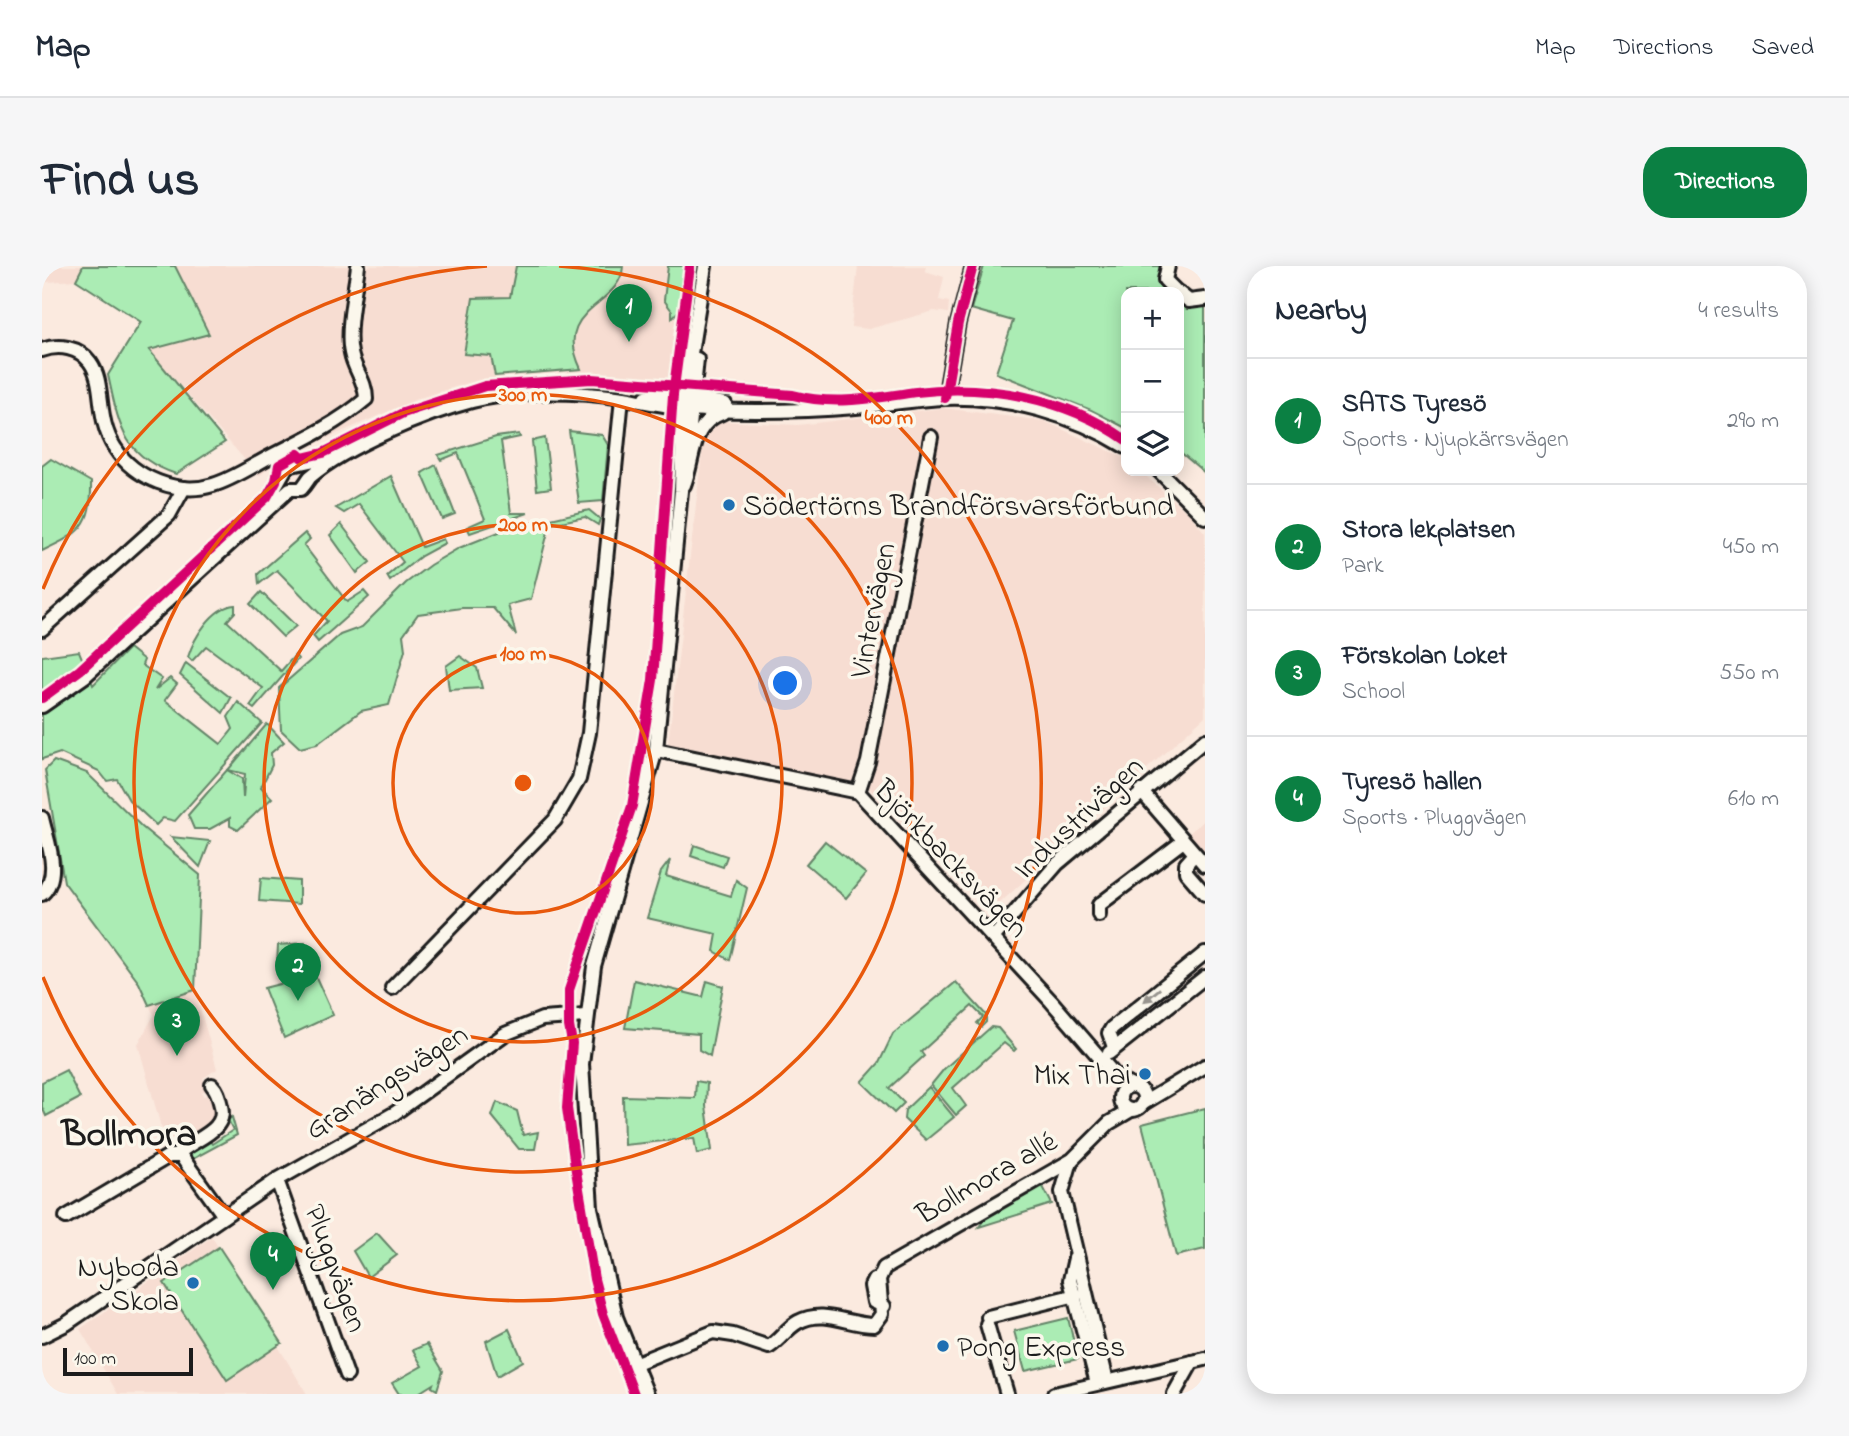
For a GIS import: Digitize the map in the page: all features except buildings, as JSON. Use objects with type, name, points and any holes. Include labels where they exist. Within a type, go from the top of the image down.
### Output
[{"type":"street","points":[[42,350],[64,347],[89,360],[97,374],[100,411],[115,449],[131,466],[152,480],[184,488],[212,485],[343,418],[366,399],[366,388],[351,355],[349,342],[358,266]]},
{"type":"street","points":[[647,1394],[608,1285],[592,1208],[586,1157],[582,1064],[594,966],[656,750],[689,403],[705,266]]},
{"type":"street","points":[[945,398],[958,323],[973,266]]},
{"type":"street","points":[[1168,266],[1165,281],[1172,287]]},
{"type":"street","points":[[1184,297],[1189,301],[1205,299]]},
{"type":"street","points":[[42,706],[85,676],[290,489],[300,489],[308,479],[344,454],[397,429],[471,401],[542,391],[763,410]]},
{"type":"street","points":[[392,988],[528,851],[555,820],[579,779],[589,733],[622,398]]},
{"type":"street","points":[[689,403],[730,410],[809,410],[945,398],[1023,405],[1064,418],[1121,445]]},
{"type":"street","points":[[681,491],[690,470],[698,432],[715,415],[730,410]]},
{"type":"street","name":"Vintervägen","points":[[858,792],[868,762],[931,437]]},
{"type":"street","points":[[280,452],[290,468],[290,489]]},
{"type":"street","points":[[260,514],[290,468],[344,454]]},
{"type":"street","points":[[290,468],[306,470],[308,479]]},
{"type":"street","points":[[1164,476],[1205,517]]},
{"type":"street","points":[[42,629],[169,514],[184,488]]},
{"type":"street","name":"Industrivägen","points":[[993,938],[1057,864],[1205,740]]},
{"type":"street","name":"Björkbacksvägen","points":[[656,750],[858,792],[1127,1089]]},
{"type":"street","points":[[1141,791],[1182,842],[1205,865]]},
{"type":"street","points":[[42,818],[53,874],[50,886],[42,894]]},
{"type":"street","points":[[1099,915],[1098,905],[1182,842]]},
{"type":"street","points":[[1194,855],[1186,864],[1186,872],[1205,894]]},
{"type":"street","points":[[1114,1048],[1109,1033],[1112,1028],[1205,953]]},
{"type":"street","points":[[1101,1061],[1205,977]]},
{"type":"street","name":"Granängsvägen","points":[[42,1336],[66,1324],[277,1180],[395,1113],[515,1028],[542,1019],[586,1016]]},
{"type":"street","name":"Bollmora allé","points":[[638,1363],[713,1332],[733,1335],[769,1347],[798,1322],[810,1317],[825,1315],[874,1325],[884,1306],[882,1274],[1072,1160],[1109,1123],[1205,1066]]},
{"type":"street","points":[[176,1156],[184,1147],[218,1126],[222,1120],[219,1099],[212,1085]]},
{"type":"street","points":[[1127,1089],[1164,1090]]},
{"type":"street","points":[[1127,1089],[1144,1098],[1137,1107],[1122,1106],[1127,1089]]},
{"type":"street","name":"Bollmora allé","points":[[1109,1123],[1127,1089]]},
{"type":"street","points":[[66,1217],[169,1156],[181,1156],[224,1216]]},
{"type":"street","points":[[1072,1160],[1062,1192],[1102,1382]]},
{"type":"street","name":"Pluggvägen","points":[[277,1180],[347,1375]]},
{"type":"street","points":[[1076,1256],[1070,1280],[1102,1382]]},
{"type":"street","points":[[1007,1394],[988,1320],[1076,1295]]},
{"type":"street","points":[[1054,1394],[1205,1359]]},
{"type":"street","points":[[1174,1394],[1192,1362]]},
{"type":"street","points":[[638,1363],[656,1394]]},
{"type":"shaded area","points":[[42,266],[83,266],[76,280],[47,282],[42,281]]},
{"type":"shaded area","points":[[175,266],[682,266],[668,378],[576,371],[478,380],[419,398],[325,439],[274,464],[259,476],[149,350],[209,334]]},
{"type":"shaded area","points":[[858,266],[926,266],[925,271],[944,277],[939,300],[949,302],[948,313],[934,311],[869,329],[851,327]]},
{"type":"shaded area","points":[[943,408],[1044,421],[1121,456],[1121,476],[1146,476],[1189,514],[1205,533],[1205,716],[990,912],[866,785],[668,745],[704,436],[720,421],[798,425]]},
{"type":"shaded area","points":[[1205,819],[1205,861],[1186,836]]},
{"type":"shaded area","points":[[195,990],[217,1069],[203,1078],[207,1090],[202,1092],[203,1096],[211,1094],[215,1121],[178,1144],[161,1127],[138,1044],[154,1015],[149,1005]]},
{"type":"shaded area","name":"Nyboda Skola","points":[[212,1237],[307,1394],[118,1394],[80,1329]]},
{"type":"green space","points":[[83,266],[175,266],[209,334],[149,350],[225,442],[176,474],[144,458],[134,448],[120,424],[108,375],[141,322],[76,280]]},
{"type":"green space","points":[[516,266],[623,266],[619,280],[611,291],[581,320],[575,332],[574,348],[581,369],[495,376],[491,356],[464,354],[473,298],[510,297]]},
{"type":"green space","points":[[668,266],[687,266],[681,308],[672,318],[672,311],[664,300]]},
{"type":"green space","points":[[693,266],[698,266],[684,381],[680,380]]},
{"type":"green space","points":[[984,266],[1163,266],[1158,282],[1164,287],[1121,287],[1121,425],[1091,410],[996,373],[1013,321],[971,309]]},
{"type":"green space","points":[[1184,303],[1189,307],[1205,307],[1205,473],[1184,455]]},
{"type":"green space","points":[[569,431],[602,435],[608,445],[603,501],[579,503]]},
{"type":"green space","points":[[519,434],[520,437],[501,441],[511,513],[528,513],[470,533],[467,527],[485,519],[458,453],[441,460],[438,455],[496,437]]},
{"type":"green space","points":[[545,438],[551,488],[537,490],[532,441]]},
{"type":"green space","points":[[51,459],[91,482],[91,497],[86,519],[81,527],[66,539],[42,551],[42,466]]},
{"type":"green space","points":[[436,465],[455,514],[442,519],[422,473]]},
{"type":"green space","points":[[391,476],[422,547],[443,539],[445,543],[421,556],[390,581],[387,576],[403,562],[359,504],[344,513],[336,508]]},
{"type":"green space","points":[[589,510],[600,519],[598,525],[585,517],[550,524],[531,599],[508,605],[516,635],[493,608],[462,608],[418,614],[403,635],[405,650],[389,705],[361,711],[317,744],[300,748],[281,730],[279,688],[340,635],[362,627],[406,583],[430,565],[459,548],[504,530]]},
{"type":"green space","points":[[341,524],[370,562],[357,573],[330,535]]},
{"type":"green space","points":[[305,533],[310,539],[304,545],[347,602],[364,591],[369,597],[318,642],[313,636],[327,621],[277,570],[259,584],[258,574]]},
{"type":"green space","points":[[261,592],[296,626],[283,637],[250,604]]},
{"type":"green space","points":[[235,605],[235,612],[227,621],[281,671],[295,655],[298,659],[254,709],[250,706],[263,688],[206,646],[192,661],[188,657],[199,633],[212,617]]},
{"type":"green space","points":[[129,648],[144,660],[142,665],[162,679],[155,690],[170,678],[177,684],[165,700],[221,744],[233,729],[228,717],[238,702],[262,723],[175,821],[163,818],[156,825],[129,800],[117,779],[107,781],[99,771],[60,753],[42,759],[42,656],[79,651],[93,685]]},
{"type":"green space","points":[[460,656],[477,668],[482,688],[449,690],[446,666]]},
{"type":"green space","points":[[186,663],[231,698],[223,713],[180,675]]},
{"type":"green space","points":[[267,724],[284,742],[271,753],[272,765],[261,787],[272,798],[238,830],[230,826],[230,818],[210,829],[194,829],[188,815],[227,770],[242,779],[243,798],[245,774],[228,770]]},
{"type":"green space","points":[[54,761],[87,773],[142,827],[200,875],[195,990],[149,1005],[139,983],[64,882],[45,770]]},
{"type":"green space","points":[[171,837],[210,841],[200,867]]},
{"type":"green space","points":[[825,841],[866,874],[846,898],[806,864]]},
{"type":"green space","points":[[694,845],[727,856],[723,867],[691,856]]},
{"type":"green space","points":[[670,860],[666,876],[731,896],[736,880],[747,888],[730,960],[714,951],[717,934],[647,918],[661,872]]},
{"type":"green space","points":[[261,878],[299,881],[299,904],[259,901]]},
{"type":"green space","points":[[305,943],[305,963],[277,964],[278,945]]},
{"type":"green space","points":[[315,975],[333,1015],[284,1038],[264,988]]},
{"type":"green space","points":[[634,980],[703,997],[707,981],[723,986],[710,1056],[699,1050],[699,1034],[625,1028]]},
{"type":"green space","points":[[956,982],[986,1015],[986,1022],[981,1027],[977,1023],[983,1017],[972,1006],[921,1052],[924,1056],[889,1088],[904,1103],[894,1113],[862,1082],[879,1063],[893,1034]]},
{"type":"green space","points":[[991,1027],[998,1028],[1016,1049],[1014,1051],[1004,1043],[953,1088],[966,1106],[956,1115],[931,1085],[944,1069]]},
{"type":"green space","points":[[66,1070],[80,1098],[46,1116],[42,1107],[42,1082]]},
{"type":"green space","points":[[696,1081],[707,1083],[706,1106],[712,1150],[697,1154],[694,1138],[624,1145],[623,1096],[695,1098]]},
{"type":"green space","points":[[929,1087],[954,1117],[926,1140],[904,1119],[905,1110]]},
{"type":"green space","points":[[497,1102],[517,1111],[523,1135],[538,1132],[535,1149],[519,1149],[492,1116]]},
{"type":"green space","points":[[1205,1108],[1205,1249],[1176,1256],[1142,1124]]},
{"type":"green space","points":[[232,1117],[237,1135],[191,1160],[185,1150],[207,1137],[212,1144],[233,1130],[228,1120]]},
{"type":"green space","points":[[1041,1183],[1052,1204],[979,1227],[987,1215]]},
{"type":"green space","points":[[377,1233],[397,1255],[368,1277],[353,1251]]},
{"type":"green space","points":[[219,1247],[282,1343],[227,1380],[164,1283]]},
{"type":"green space","points":[[1068,1318],[1078,1359],[1025,1371],[1014,1331]]},
{"type":"green space","points":[[509,1329],[523,1361],[497,1376],[486,1341]]},
{"type":"green space","points":[[427,1344],[443,1371],[437,1390],[432,1387],[433,1384],[417,1394],[399,1394],[392,1383],[422,1366],[413,1350]]},
{"type":"cycle path","points":[[634,1394],[603,1314],[594,1279],[574,1159],[567,1108],[572,1043],[569,990],[632,806],[653,680],[673,395],[690,266]]},
{"type":"cycle path","points":[[945,398],[958,323],[973,266]]},
{"type":"cycle path","points":[[42,698],[80,670],[267,497],[276,481],[279,465],[298,454],[302,458],[323,453],[403,413],[485,386],[592,379],[793,395],[824,400],[943,390],[998,392],[1052,404],[1078,414],[1121,437]]},
{"type":"place","name":"SATS Tyresö","points":[[629,342]]},
{"type":"place","name":"Södertörns Brandförsvarsförbund","points":[[729,505]]},
{"type":"place","name":"Stora lekplatsen","points":[[298,1001]]},
{"type":"place","name":"Förskolan Loket","points":[[177,1056]]},
{"type":"place","name":"Mix Thai","points":[[1145,1074]]},
{"type":"place","name":"Nyboda Skola","points":[[193,1283]]},
{"type":"place","name":"Tyresö hallen","points":[[273,1290]]},
{"type":"place","name":"Pong Express","points":[[943,1346]]},
{"type":"district","name":"Bollmora","points":[[129,1132]]}]
